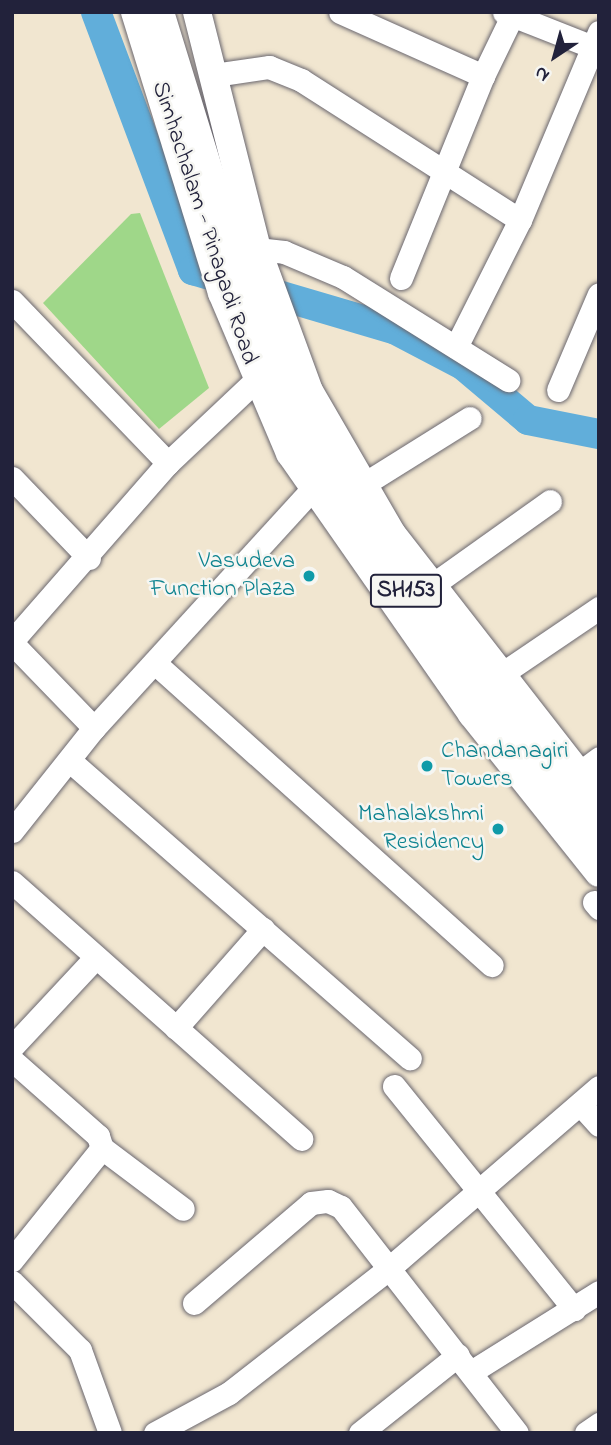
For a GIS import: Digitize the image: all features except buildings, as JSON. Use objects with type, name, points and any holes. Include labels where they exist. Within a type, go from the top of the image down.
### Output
[{"type":"main road","name":"Simhachalam - Pinagadi Road","points":[[135,12],[222,293],[256,380],[311,490],[472,714],[599,873]]},
{"type":"main road","name":"SH153","points":[[160,12],[254,318],[321,463],[375,547],[599,837]]},
{"type":"main road","name":"Simhachalam - Pinagadi Road","points":[[197,12],[257,249],[291,346],[361,486],[431,586],[500,675],[588,766],[599,800]]},
{"type":"street","points":[[340,12],[364,17],[483,76]]},
{"type":"street","points":[[401,278],[508,14],[596,39],[520,220],[456,348]]},
{"type":"street","points":[[214,75],[269,66],[301,79],[444,176],[520,220]]},
{"type":"street","points":[[257,249],[284,252],[343,277],[508,380]]},
{"type":"street","points":[[558,390],[599,294]]},
{"type":"street","points":[[12,301],[169,463]]},
{"type":"street","points":[[94,728],[12,642],[89,558],[169,463],[256,380]]},
{"type":"street","points":[[361,486],[470,418]]},
{"type":"street","points":[[12,478],[89,558]]},
{"type":"street","points":[[12,831],[94,728],[156,664],[311,490]]},
{"type":"street","points":[[431,586],[550,501]]},
{"type":"street","points":[[500,675],[599,608]]},
{"type":"street","points":[[156,664],[492,965]]},
{"type":"street","points":[[69,761],[410,1058]]},
{"type":"street","points":[[12,882],[300,1139]]},
{"type":"street","points":[[176,1028],[263,929]]},
{"type":"street","points":[[12,1047],[96,957]]},
{"type":"street","points":[[12,1060],[98,1136],[102,1148],[183,1209]]},
{"type":"street","points":[[394,1086],[573,1309]]},
{"type":"street","points":[[155,1433],[220,1399],[387,1270],[599,1087]]},
{"type":"street","points":[[580,1104],[599,1125]]},
{"type":"street","points":[[12,1259],[102,1148]]},
{"type":"street","points":[[194,1303],[311,1203],[341,1207],[387,1270],[517,1433]]},
{"type":"street","points":[[12,1282],[80,1350],[110,1433]]},
{"type":"street","points":[[373,1429],[464,1364],[573,1309],[599,1292]]},
{"type":"street","points":[[586,1433],[599,1424]]},
{"type":"green space","points":[[140,213],[209,388],[159,429],[43,303],[131,214]]},
{"type":"waterway","points":[[96,12],[193,270],[394,329],[463,365],[528,420],[599,434]]},
{"type":"place","name":"Vasudeva Function Plaza","points":[[309,576]]},
{"type":"place","name":"Chandanagiri Towers","points":[[427,766]]},
{"type":"place","name":"Mahalakshmi Residency","points":[[498,829]]}]
